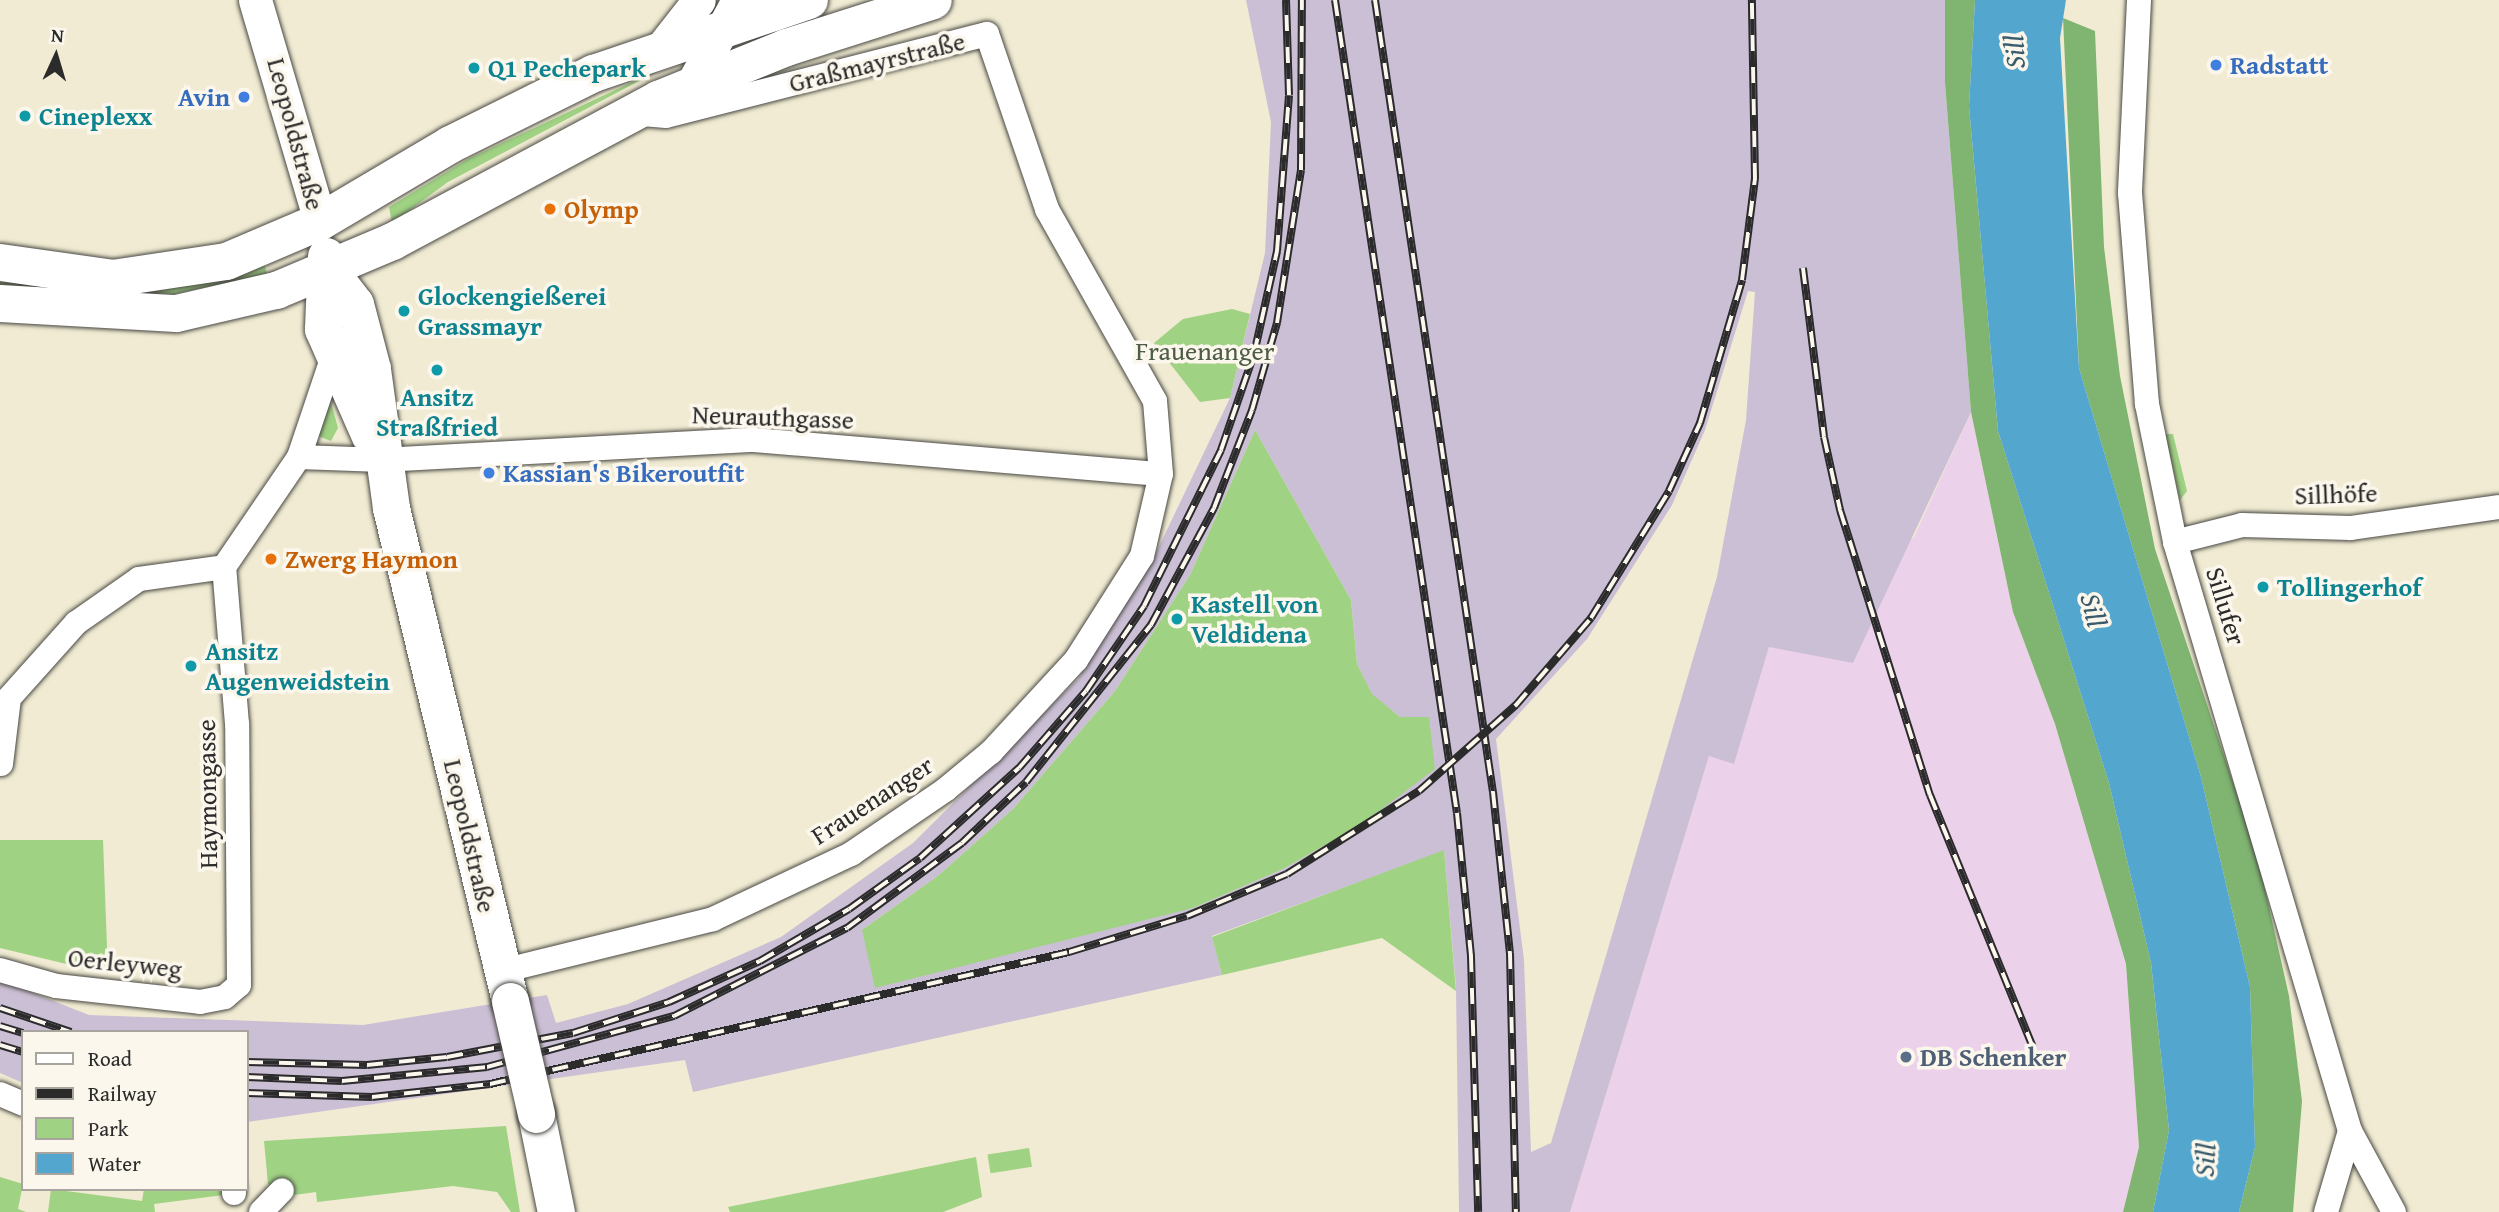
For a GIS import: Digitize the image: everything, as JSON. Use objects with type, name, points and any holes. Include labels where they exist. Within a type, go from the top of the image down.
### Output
[{"type":"main road","points":[[0,262],[90,276],[165,275],[247,254],[320,221],[506,114],[663,46],[732,12],[809,0]]},
{"type":"main road","name":"Graßmayrstraße","points":[[0,303],[176,313],[257,297],[328,269],[627,113],[691,86],[933,0]]},
{"type":"main road","name":"Leopoldstraße","points":[[320,221],[328,269],[323,329],[332,356],[382,460]]},
{"type":"main road","name":"Leopoldstraße","points":[[328,269],[355,304],[372,369],[382,460],[536,1114],[553,1199]]},
{"type":"street","name":"Leopoldstraße","points":[[255,0],[320,221]]},
{"type":"street","points":[[663,46],[699,0]]},
{"type":"street","name":"Sillufer","points":[[2139,0],[2129,109],[2136,306],[2147,404],[2175,542],[2350,1131],[2394,1212]]},
{"type":"street","points":[[691,86],[732,12]]},
{"type":"street","name":"Graßmayrstraße","points":[[627,113],[666,116],[987,34],[1047,209],[1155,401],[1161,474]]},
{"type":"street","points":[[1,764],[9,698],[76,623],[139,579],[224,567],[299,457],[332,356]]},
{"type":"street","name":"Neurauthgasse","points":[[382,460],[754,440],[1161,474]]},
{"type":"street","points":[[299,457],[382,460]]},
{"type":"street","name":"Frauenanger","points":[[506,986],[713,919],[851,855],[935,797],[991,752],[1076,660],[1142,556],[1161,474]]},
{"type":"street","name":"Sillhöfe","points":[[2175,542],[2242,525],[2351,528],[2499,507]]},
{"type":"street","name":"Haymongasse","points":[[224,567],[237,724],[239,985]]},
{"type":"street","name":"Oerleyweg","points":[[0,970],[56,986],[200,1002],[225,997],[239,985]]},
{"type":"street","points":[[0,1094],[21,1103]]},
{"type":"street","points":[[2326,1212],[2350,1131]]},
{"type":"street","points":[[248,1199],[282,1190]]},
{"type":"shaded area","points":[[1246,0],[1945,0],[1945,83],[1971,412],[1853,663],[1769,647],[1734,764],[1709,756],[1570,1212],[1459,1212],[1456,987],[1444,851],[1212,936],[1222,975],[693,1092],[685,1060],[248,1122],[248,1030],[21,1030],[21,1082],[0,1073],[0,980],[89,1015],[363,1025],[547,995],[556,1023],[628,1004],[781,937],[913,843],[1078,679],[1154,557],[1230,398],[1265,253],[1271,122]],"holes":[[[1748,291],[1755,292],[1746,420],[1717,577],[1551,1143],[1531,1152],[1524,960],[1496,739],[1587,639],[1672,505],[1705,430]],[[1255,430],[1351,600],[1357,664],[1372,695],[1400,717],[1429,717],[1362,824],[1283,869],[1193,908],[862,930],[939,875],[1013,809],[1115,691],[1190,575]]]},
{"type":"shaded area","points":[[1971,412],[2013,612],[2055,724],[2126,964],[2139,1147],[2123,1212],[1570,1212],[1709,756],[1734,763],[1769,647],[1914,537]]},
{"type":"green space","points":[[1945,0],[1975,0],[1969,106],[1998,431],[2109,783],[2151,963],[2169,1130],[2153,1212],[2123,1212],[2139,1147],[2126,964],[2055,724],[2013,612],[1971,412],[1945,83]]},
{"type":"green space","points":[[2063,18],[2095,31],[2104,247],[2120,376],[2155,549],[2257,854],[2289,996],[2302,1101],[2293,1212],[2239,1212],[2255,1147],[2250,987],[2201,777],[2079,368]]},
{"type":"green space","points":[[675,62],[448,182],[392,223],[389,207],[468,159]]},
{"type":"green space","points":[[264,263],[267,274],[174,294],[0,287],[0,277],[163,290]]},
{"type":"green space","name":"Frauenanger","points":[[1232,309],[1250,314],[1230,398],[1200,402],[1154,343],[1183,319]]},
{"type":"green space","points":[[324,402],[331,402],[338,428],[331,441],[318,436]]},
{"type":"green space","points":[[1255,430],[1351,600],[1357,664],[1372,694],[1400,717],[1429,717],[1435,769],[1362,824],[1283,869],[1193,908],[875,988],[862,930],[939,875],[1013,809],[1115,691],[1190,575]]},
{"type":"green space","points":[[2165,434],[2173,434],[2187,491],[2180,500]]},
{"type":"green space","points":[[0,840],[103,840],[108,974],[0,948]]},
{"type":"green space","points":[[1444,850],[1456,991],[1382,938],[1222,975],[1212,937]]},
{"type":"green space","points":[[506,1126],[520,1212],[511,1212],[497,1192],[453,1186],[317,1202],[316,1192],[287,1196],[268,1184],[264,1141]]},
{"type":"green space","points":[[1029,1148],[1032,1167],[990,1173],[988,1155]]},
{"type":"green space","points":[[976,1157],[982,1197],[943,1212],[730,1212],[728,1207]]},
{"type":"green space","points":[[0,1177],[21,1183],[18,1209],[26,1212],[0,1212]]},
{"type":"green space","points":[[51,1191],[142,1201],[144,1191],[223,1191],[223,1195],[154,1204],[155,1212],[48,1212]]},
{"type":"water","name":"Sill","points":[[1975,0],[2066,0],[2060,38],[2079,368],[2201,777],[2250,987],[2255,1147],[2239,1212],[2153,1212],[2169,1130],[2151,963],[2109,783],[1998,431],[1969,106]]},
{"type":"railway","points":[[248,1062],[367,1065],[447,1057],[573,1033],[669,1002],[760,961],[849,909],[920,858],[1019,768],[1086,691],[1144,606],[1221,450],[1254,354],[1277,251],[1289,95],[1286,0]]},
{"type":"railway","points":[[248,1077],[342,1081],[487,1067],[674,1016],[847,928],[962,843],[1026,782],[1151,625],[1214,508],[1252,410],[1277,323],[1301,170],[1302,0]]},
{"type":"railway","points":[[1335,0],[1457,813],[1471,956],[1478,1212]]},
{"type":"railway","points":[[1375,0],[1493,792],[1510,953],[1516,1212]]},
{"type":"railway","points":[[248,1093],[372,1097],[490,1084],[1069,952],[1187,916],[1287,874],[1419,791],[1516,705],[1591,618],[1669,491],[1700,423],[1742,280],[1755,179],[1752,0]]},
{"type":"railway","points":[[1803,268],[1824,437],[1840,510],[1930,795],[2033,1048]]},
{"type":"railway","points":[[0,1008],[65,1030]]},
{"type":"railway","points":[[0,1026],[21,1032]]},
{"type":"railway","points":[[0,1045],[21,1051]]},
{"type":"place","name":"Radstatt","points":[[2216,65]]},
{"type":"place","name":"Q1 Pechepark","points":[[474,68]]},
{"type":"place","name":"Avin","points":[[244,97]]},
{"type":"place","name":"Cineplexx","points":[[25,116]]},
{"type":"place","name":"Olymp","points":[[550,209]]},
{"type":"place","name":"Glockengießerei Grassmayr","points":[[404,311]]},
{"type":"place","name":"Ansitz Straßfried","points":[[437,370]]},
{"type":"place","name":"Kassian's Bikeroutfit","points":[[489,473]]},
{"type":"place","name":"Zwerg Haymon","points":[[271,559]]},
{"type":"place","name":"Tollingerhof","points":[[2263,587]]},
{"type":"place","name":"Kastell von Veldidena","points":[[1177,619]]},
{"type":"place","name":"Ansitz Augenweidstein","points":[[191,666]]},
{"type":"place","name":"DB Schenker","points":[[1906,1057]]}]
